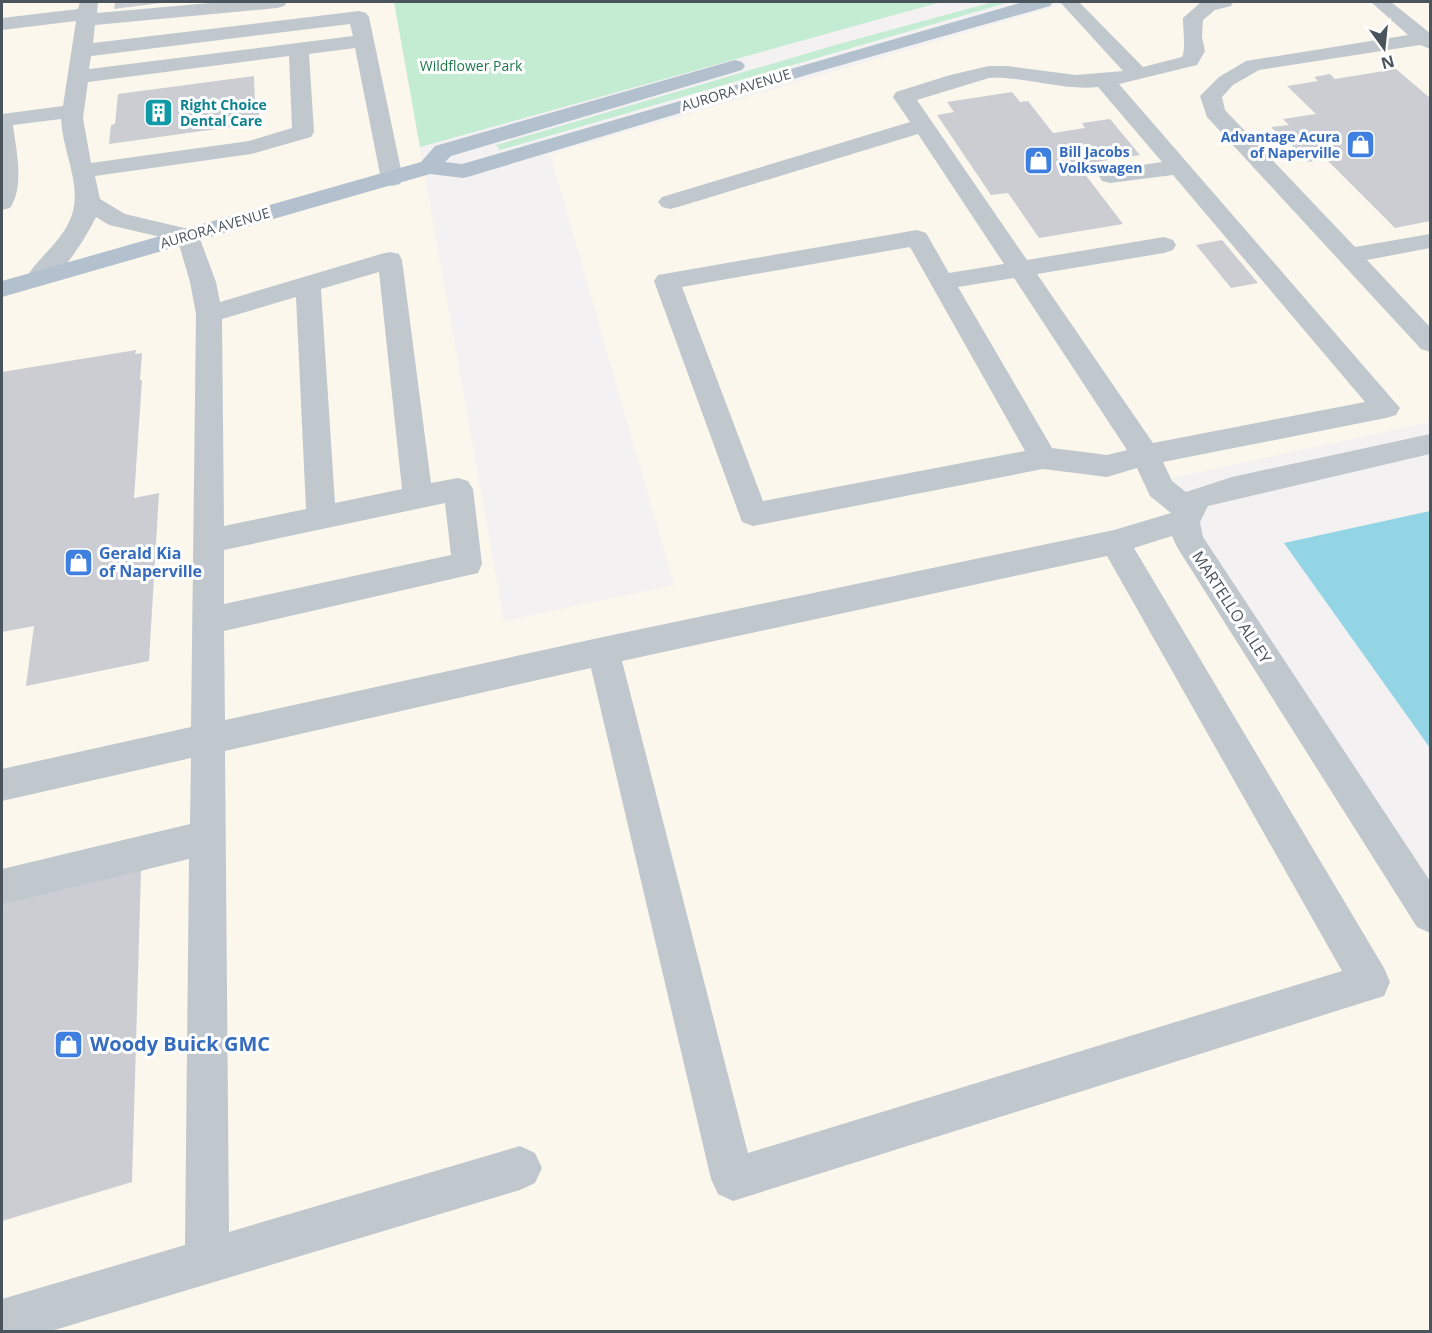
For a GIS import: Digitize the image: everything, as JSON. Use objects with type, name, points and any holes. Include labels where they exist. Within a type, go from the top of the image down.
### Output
[{"type":"main road","name":"AURORA AVENUE","points":[[2,289],[429,167],[464,171],[803,70],[1043,2]]},
{"type":"main road","name":"AURORA AVENUE","points":[[429,167],[443,151],[750,62]]},
{"type":"street","points":[[2,24],[87,12],[277,2]]},
{"type":"street","points":[[1069,2],[1137,73]]},
{"type":"street","points":[[1187,517],[1160,489],[1146,455],[904,97],[988,72],[1020,72],[1062,81],[1103,79],[1171,67],[1190,61],[1196,51],[1192,37],[1193,18],[1208,6],[1224,2]]},
{"type":"street","points":[[1380,2],[1427,40]]},
{"type":"street","points":[[81,51],[360,9],[363,41],[392,179]]},
{"type":"street","points":[[38,278],[77,231],[89,203],[72,137],[72,111],[87,12]]},
{"type":"street","points":[[1427,40],[1253,64],[1226,81],[1211,96],[1215,112],[1431,343]]},
{"type":"street","points":[[77,77],[363,41]]},
{"type":"street","points":[[81,171],[251,147],[303,132],[299,49]]},
{"type":"street","points":[[1190,61],[1226,81]]},
{"type":"street","points":[[1043,458],[917,238],[667,281],[753,514],[1043,458],[1107,466],[1146,455],[1386,408],[1103,79]]},
{"type":"street","points":[[2,203],[7,177],[2,122],[72,111]]},
{"type":"street","points":[[670,202],[923,125]]},
{"type":"street","points":[[1110,176],[1178,167]]},
{"type":"street","points":[[89,203],[117,220],[188,236],[203,282],[208,314],[207,1261]]},
{"type":"street","points":[[1349,256],[1431,241]]},
{"type":"street","points":[[942,282],[1164,245]]},
{"type":"street","points":[[208,314],[390,260],[418,498]]},
{"type":"street","points":[[308,284],[321,518]]},
{"type":"street","points":[[2,784],[603,651],[1115,542],[1187,517],[1197,498],[1232,488],[1431,444]]},
{"type":"street","points":[[208,541],[458,489],[467,564],[208,621]]},
{"type":"street","name":"MARTELLO ALLEY","points":[[1187,517],[1188,539],[1431,914]]},
{"type":"street","points":[[603,651],[733,1179],[1370,982],[1115,542]]},
{"type":"street","points":[[2,886],[208,837]]},
{"type":"street","points":[[2,1322],[520,1168]]},
{"type":"shaded area","points":[[2,2],[394,2],[504,621],[674,585],[550,154],[1071,2],[1430,2],[1430,422],[1154,482],[1430,895],[1430,1331],[2,1332]]},
{"type":"green space","name":"Wildflower Park","points":[[394,2],[941,2],[420,147]]},
{"type":"green space","points":[[993,2],[1006,3],[500,150],[496,145],[839,44]]},
{"type":"water","points":[[1430,511],[1430,748],[1284,543]]},
{"type":"building","points":[[115,2],[161,2],[161,3],[114,9]]},
{"type":"building","name":"Advantage Acura of Naperville","points":[[1396,69],[1430,98],[1430,221],[1395,228],[1326,159],[1308,162],[1278,131],[1271,127],[1289,125],[1283,119],[1316,114],[1287,86],[1318,81],[1314,77],[1330,74],[1335,79]]},
{"type":"building","points":[[254,76],[255,106],[259,105],[259,123],[109,144],[111,125],[115,124],[118,94]]},
{"type":"building","name":"Bill Jacobs Volkswagen","points":[[1012,92],[1020,102],[1028,101],[1053,133],[1085,128],[1082,123],[1110,119],[1140,155],[1078,165],[1123,224],[1039,238],[1008,193],[991,195],[937,115],[954,112],[947,102]]},
{"type":"building","points":[[1222,240],[1258,283],[1231,288],[1196,245]]},
{"type":"building","name":"Gerald Kia of Naperville","points":[[136,350],[135,354],[142,353],[140,380],[142,380],[134,498],[159,493],[149,661],[26,686],[34,626],[2,632],[2,372]]},
{"type":"building","name":"Woody Buick GMC","points":[[141,870],[132,1182],[2,1221],[2,905]]},
{"type":"place","name":"Right Choice Dental Care","points":[[159,113]]},
{"type":"place","name":"Advantage Acura of Naperville","points":[[1361,145]]},
{"type":"place","name":"Bill Jacobs Volkswagen","points":[[1038,160]]},
{"type":"place","name":"Gerald Kia of Naperville","points":[[78,562]]},
{"type":"place","name":"Woody Buick GMC","points":[[69,1044]]}]
